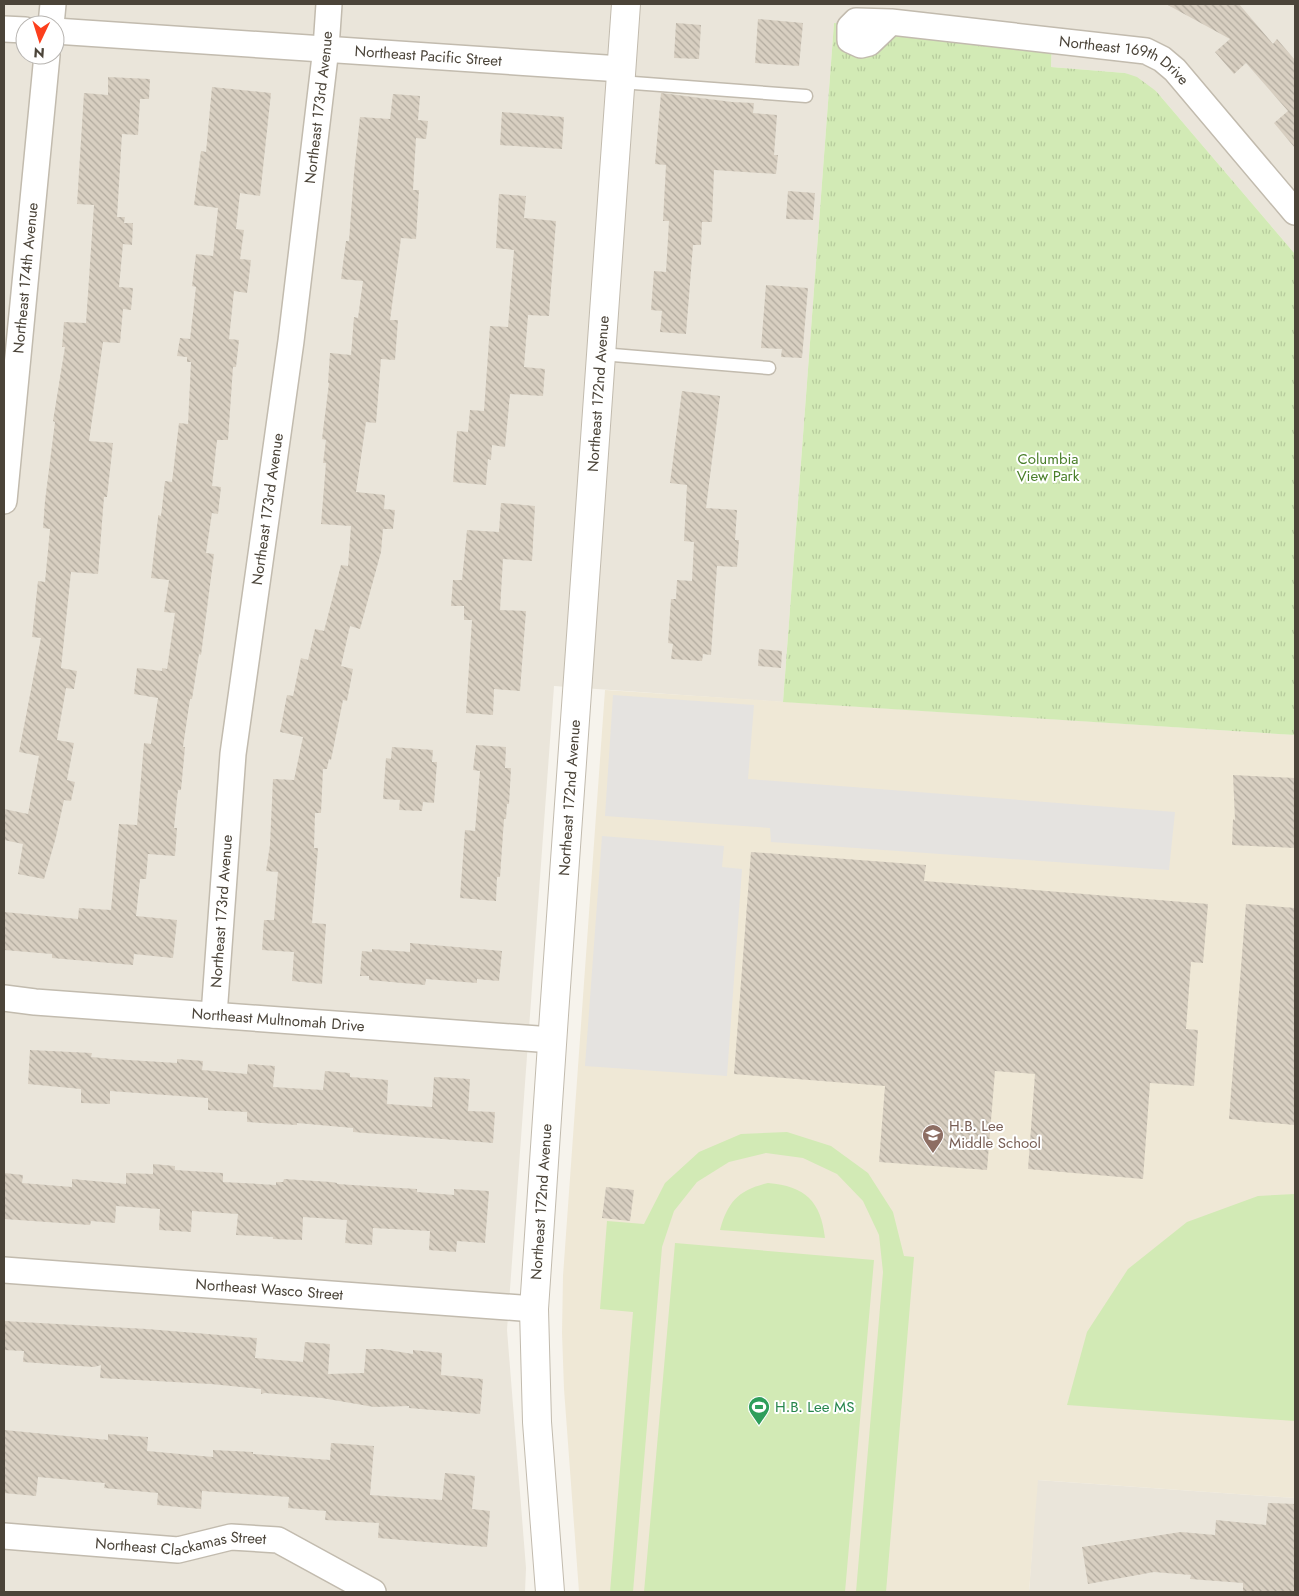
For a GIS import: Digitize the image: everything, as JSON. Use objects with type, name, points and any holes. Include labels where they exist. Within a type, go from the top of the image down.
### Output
[{"type":"street","name":"Northeast 173rd Avenue","points":[[214,1015],[233,754],[291,342],[326,48],[329,4]]},
{"type":"street","name":"Northeast 172nd Avenue","points":[[550,1592],[537,1422],[534,1309],[626,4]]},
{"type":"street","name":"Northeast 169th Drive","points":[[891,22],[1146,51],[1162,59],[1175,70],[1295,212]]},
{"type":"street","name":"Northeast Pacific Street","points":[[65,32],[326,48],[621,75]]},
{"type":"street","name":"Northeast 174th Avenue","points":[[4,501],[46,65]]},
{"type":"street","name":"Northeast Multnomah Drive","points":[[4,998],[35,1002],[552,1040]]},
{"type":"street","name":"Northeast Wasco Street","points":[[4,1270],[534,1309]]},
{"type":"street","name":"Northeast Clackamas Street","points":[[4,1536],[178,1550],[231,1537],[278,1540],[373,1592]]},
{"type":"lane","points":[[621,75],[806,96]]},
{"type":"lane","points":[[601,354],[769,368]]},
{"type":"shaded area","points":[[4,4],[1295,4],[1295,254],[1156,91],[1125,73],[1051,67],[1052,39],[834,23],[783,702],[554,686],[507,1330],[526,1568],[525,1592],[4,1592]]},
{"type":"shaded area","name":"H.B. Lee Middle School","points":[[605,690],[1295,735],[1295,1498],[1038,1480],[1029,1592],[579,1592],[564,1389],[562,1333],[563,1276]]},
{"type":"shaded area","points":[[613,695],[754,705],[748,779],[1175,812],[1169,870],[771,842],[770,828],[605,816]]},
{"type":"shaded area","points":[[602,836],[724,846],[722,867],[742,869],[727,1076],[585,1066]]},
{"type":"shaded area","points":[[1037,1480],[1295,1498],[1295,1592],[1029,1592]]},
{"type":"green space","name":"Columbia View Park","points":[[834,23],[1052,38],[1051,67],[1125,73],[1137,77],[1156,91],[1295,254],[1295,735],[783,702]]},
{"type":"green space","points":[[787,1132],[831,1146],[868,1173],[893,1212],[904,1256],[914,1257],[886,1592],[856,1592],[883,1272],[879,1235],[863,1201],[837,1174],[803,1158],[766,1153],[729,1162],[697,1182],[674,1211],[662,1247],[633,1592],[610,1592],[633,1312],[600,1309],[607,1221],[644,1224],[665,1183],[699,1152],[741,1134]]},
{"type":"green space","points":[[768,1183],[792,1188],[809,1198],[820,1214],[825,1238],[720,1230],[727,1211],[736,1198],[749,1189]]},
{"type":"green space","points":[[1295,1194],[1295,1421],[1067,1405],[1087,1332],[1128,1269],[1187,1222],[1258,1196]]},
{"type":"green space","name":"H.B. Lee MS","points":[[675,1243],[874,1260],[845,1592],[644,1592]]},
{"type":"building","points":[[1166,4],[1239,4],[1273,44],[1277,39],[1295,60],[1295,148],[1274,123],[1288,111],[1246,63],[1234,74],[1215,52],[1230,39]]},
{"type":"building","points":[[758,19],[803,23],[799,66],[755,63]]},
{"type":"building","points":[[676,23],[701,25],[699,59],[674,58]]},
{"type":"building","points":[[108,77],[150,79],[149,99],[140,99],[138,135],[122,134],[117,217],[125,217],[124,223],[133,223],[132,245],[123,244],[119,287],[133,288],[131,310],[123,309],[120,343],[103,342],[89,441],[113,443],[107,497],[104,497],[98,574],[71,572],[61,668],[77,671],[74,689],[66,688],[57,740],[74,743],[67,780],[75,782],[71,801],[64,800],[44,879],[18,874],[23,844],[4,840],[4,809],[28,814],[39,756],[19,752],[41,638],[32,637],[38,581],[45,582],[50,529],[43,528],[55,422],[53,421],[65,347],[62,347],[64,322],[86,323],[94,205],[77,204],[84,93],[108,95]]},
{"type":"building","points":[[212,87],[271,93],[260,196],[240,193],[236,229],[244,230],[240,259],[251,260],[247,293],[234,291],[229,339],[239,340],[236,367],[233,367],[228,440],[217,440],[212,486],[221,487],[218,514],[212,513],[206,553],[214,554],[201,655],[199,654],[192,699],[190,699],[183,747],[185,747],[181,790],[178,790],[174,828],[177,828],[175,856],[148,854],[146,879],[140,879],[136,916],[177,920],[173,958],[134,954],[133,965],[52,958],[52,954],[4,950],[4,912],[78,919],[79,908],[111,910],[119,824],[137,825],[144,743],[151,744],[158,698],[134,694],[137,668],[162,671],[162,668],[167,669],[175,613],[164,612],[169,580],[151,578],[158,515],[161,516],[165,481],[172,482],[179,423],[188,424],[191,362],[187,362],[187,357],[177,356],[180,338],[190,339],[196,287],[192,286],[196,254],[213,256],[218,208],[194,205],[201,151],[206,152]]},
{"type":"building","points":[[661,93],[754,103],[753,113],[777,115],[774,155],[778,155],[776,174],[714,170],[712,222],[702,222],[701,245],[693,245],[686,334],[660,332],[662,311],[651,310],[654,271],[666,272],[669,221],[663,221],[666,165],[655,164]]},
{"type":"building","points":[[393,94],[420,96],[418,120],[428,121],[426,139],[416,138],[413,190],[419,190],[416,239],[401,238],[390,320],[398,320],[395,360],[381,359],[376,423],[366,422],[356,492],[385,495],[384,509],[395,510],[393,529],[383,529],[381,552],[360,629],[350,626],[341,666],[353,669],[347,701],[343,700],[331,760],[329,759],[327,769],[323,769],[321,813],[315,813],[314,848],[318,848],[312,923],[326,924],[322,984],[292,981],[294,952],[262,950],[264,920],[274,920],[278,872],[266,871],[270,845],[273,779],[294,780],[303,737],[280,732],[287,695],[293,696],[301,658],[308,660],[315,629],[324,631],[341,565],[348,566],[351,526],[321,524],[326,463],[323,463],[326,440],[322,439],[329,383],[330,353],[351,355],[354,317],[358,318],[363,281],[341,279],[346,241],[349,241],[360,117],[390,119]]},
{"type":"building","points":[[502,112],[564,117],[562,149],[500,145]]},
{"type":"building","points":[[788,191],[815,193],[813,220],[786,219]]},
{"type":"building","points":[[499,194],[526,196],[524,218],[556,221],[549,316],[528,315],[524,367],[545,369],[543,396],[510,394],[505,447],[492,445],[491,460],[488,459],[486,485],[453,482],[457,431],[468,432],[470,410],[484,411],[490,326],[508,327],[514,250],[496,248]]},
{"type":"building","points":[[766,285],[808,288],[802,358],[781,357],[782,349],[761,348]]},
{"type":"building","points":[[682,391],[720,396],[706,508],[737,510],[735,540],[739,540],[737,567],[717,566],[711,655],[703,654],[702,661],[671,659],[673,644],[668,643],[671,599],[676,599],[677,580],[692,581],[694,542],[684,541],[687,485],[670,483]]},
{"type":"building","points":[[501,503],[535,506],[532,561],[503,559],[500,610],[526,611],[520,691],[494,689],[493,715],[466,713],[472,620],[464,620],[464,606],[451,606],[453,580],[462,580],[467,530],[499,532]]},
{"type":"building","points":[[759,649],[782,651],[781,668],[758,666]]},
{"type":"building","points":[[476,745],[506,747],[505,768],[511,768],[509,804],[507,804],[506,819],[504,819],[500,877],[497,877],[496,901],[460,898],[465,830],[475,831],[480,771],[473,770]]},
{"type":"building","points":[[392,747],[433,750],[432,762],[437,762],[434,803],[423,802],[422,811],[399,810],[400,800],[383,799],[386,758],[391,759]]},
{"type":"building","points":[[1233,775],[1295,778],[1295,848],[1232,845],[1233,819],[1235,820]]},
{"type":"building","points":[[751,852],[926,865],[924,881],[1208,904],[1203,963],[1191,962],[1186,1029],[1198,1030],[1194,1086],[1150,1083],[1143,1179],[1028,1169],[1035,1074],[995,1071],[987,1170],[879,1162],[885,1086],[734,1074]]},
{"type":"building","points":[[1246,904],[1295,908],[1295,1125],[1229,1119]]},
{"type":"building","points":[[410,943],[502,951],[499,981],[477,979],[477,983],[426,979],[425,985],[369,980],[369,976],[360,976],[362,951],[372,952],[372,949],[410,952]]},
{"type":"building","points":[[30,1050],[92,1053],[91,1057],[112,1059],[177,1063],[177,1059],[203,1061],[202,1070],[247,1074],[248,1064],[275,1066],[273,1087],[323,1090],[325,1071],[350,1073],[350,1077],[388,1080],[387,1104],[432,1107],[434,1077],[470,1079],[468,1111],[495,1112],[493,1143],[353,1132],[353,1128],[297,1123],[297,1125],[247,1122],[247,1112],[208,1110],[208,1098],[110,1091],[110,1104],[81,1103],[81,1089],[28,1084]]},
{"type":"building","points":[[153,1164],[175,1166],[175,1170],[223,1173],[223,1182],[276,1185],[276,1182],[283,1182],[284,1179],[417,1189],[417,1192],[454,1195],[454,1189],[489,1191],[485,1243],[457,1241],[456,1252],[429,1250],[430,1231],[373,1228],[372,1245],[345,1243],[347,1220],[303,1217],[302,1240],[236,1235],[238,1214],[192,1211],[191,1232],[159,1230],[160,1209],[116,1206],[115,1223],[91,1221],[90,1225],[4,1219],[4,1173],[23,1175],[22,1183],[72,1187],[72,1179],[126,1184],[126,1173],[153,1174]]},
{"type":"building","points":[[606,1187],[634,1190],[630,1221],[602,1218]]},
{"type":"building","points":[[4,1321],[147,1329],[257,1338],[255,1358],[303,1362],[305,1342],[330,1344],[328,1374],[364,1373],[366,1349],[382,1349],[413,1354],[413,1350],[442,1353],[441,1375],[483,1379],[480,1414],[409,1408],[409,1406],[374,1407],[322,1398],[261,1394],[261,1389],[211,1384],[100,1378],[101,1365],[94,1367],[23,1362],[24,1351],[4,1350]]},
{"type":"building","points":[[4,1430],[108,1440],[108,1434],[148,1437],[147,1451],[213,1457],[213,1450],[330,1460],[331,1443],[374,1446],[370,1495],[442,1500],[445,1473],[475,1476],[472,1509],[490,1511],[487,1547],[378,1538],[379,1523],[325,1520],[326,1511],[288,1508],[289,1497],[202,1491],[201,1509],[157,1505],[158,1493],[104,1488],[105,1483],[38,1477],[36,1496],[4,1493]]},
{"type":"building","points":[[1268,1503],[1295,1504],[1295,1592],[1243,1592],[1243,1583],[1190,1579],[1191,1575],[1154,1572],[1088,1584],[1082,1547],[1181,1532],[1215,1535],[1216,1520],[1266,1525]]},
{"type":"place","name":"H.B. Lee Middle School","points":[[933,1154]]},
{"type":"place","name":"H.B. Lee MS","points":[[759,1426]]}]
